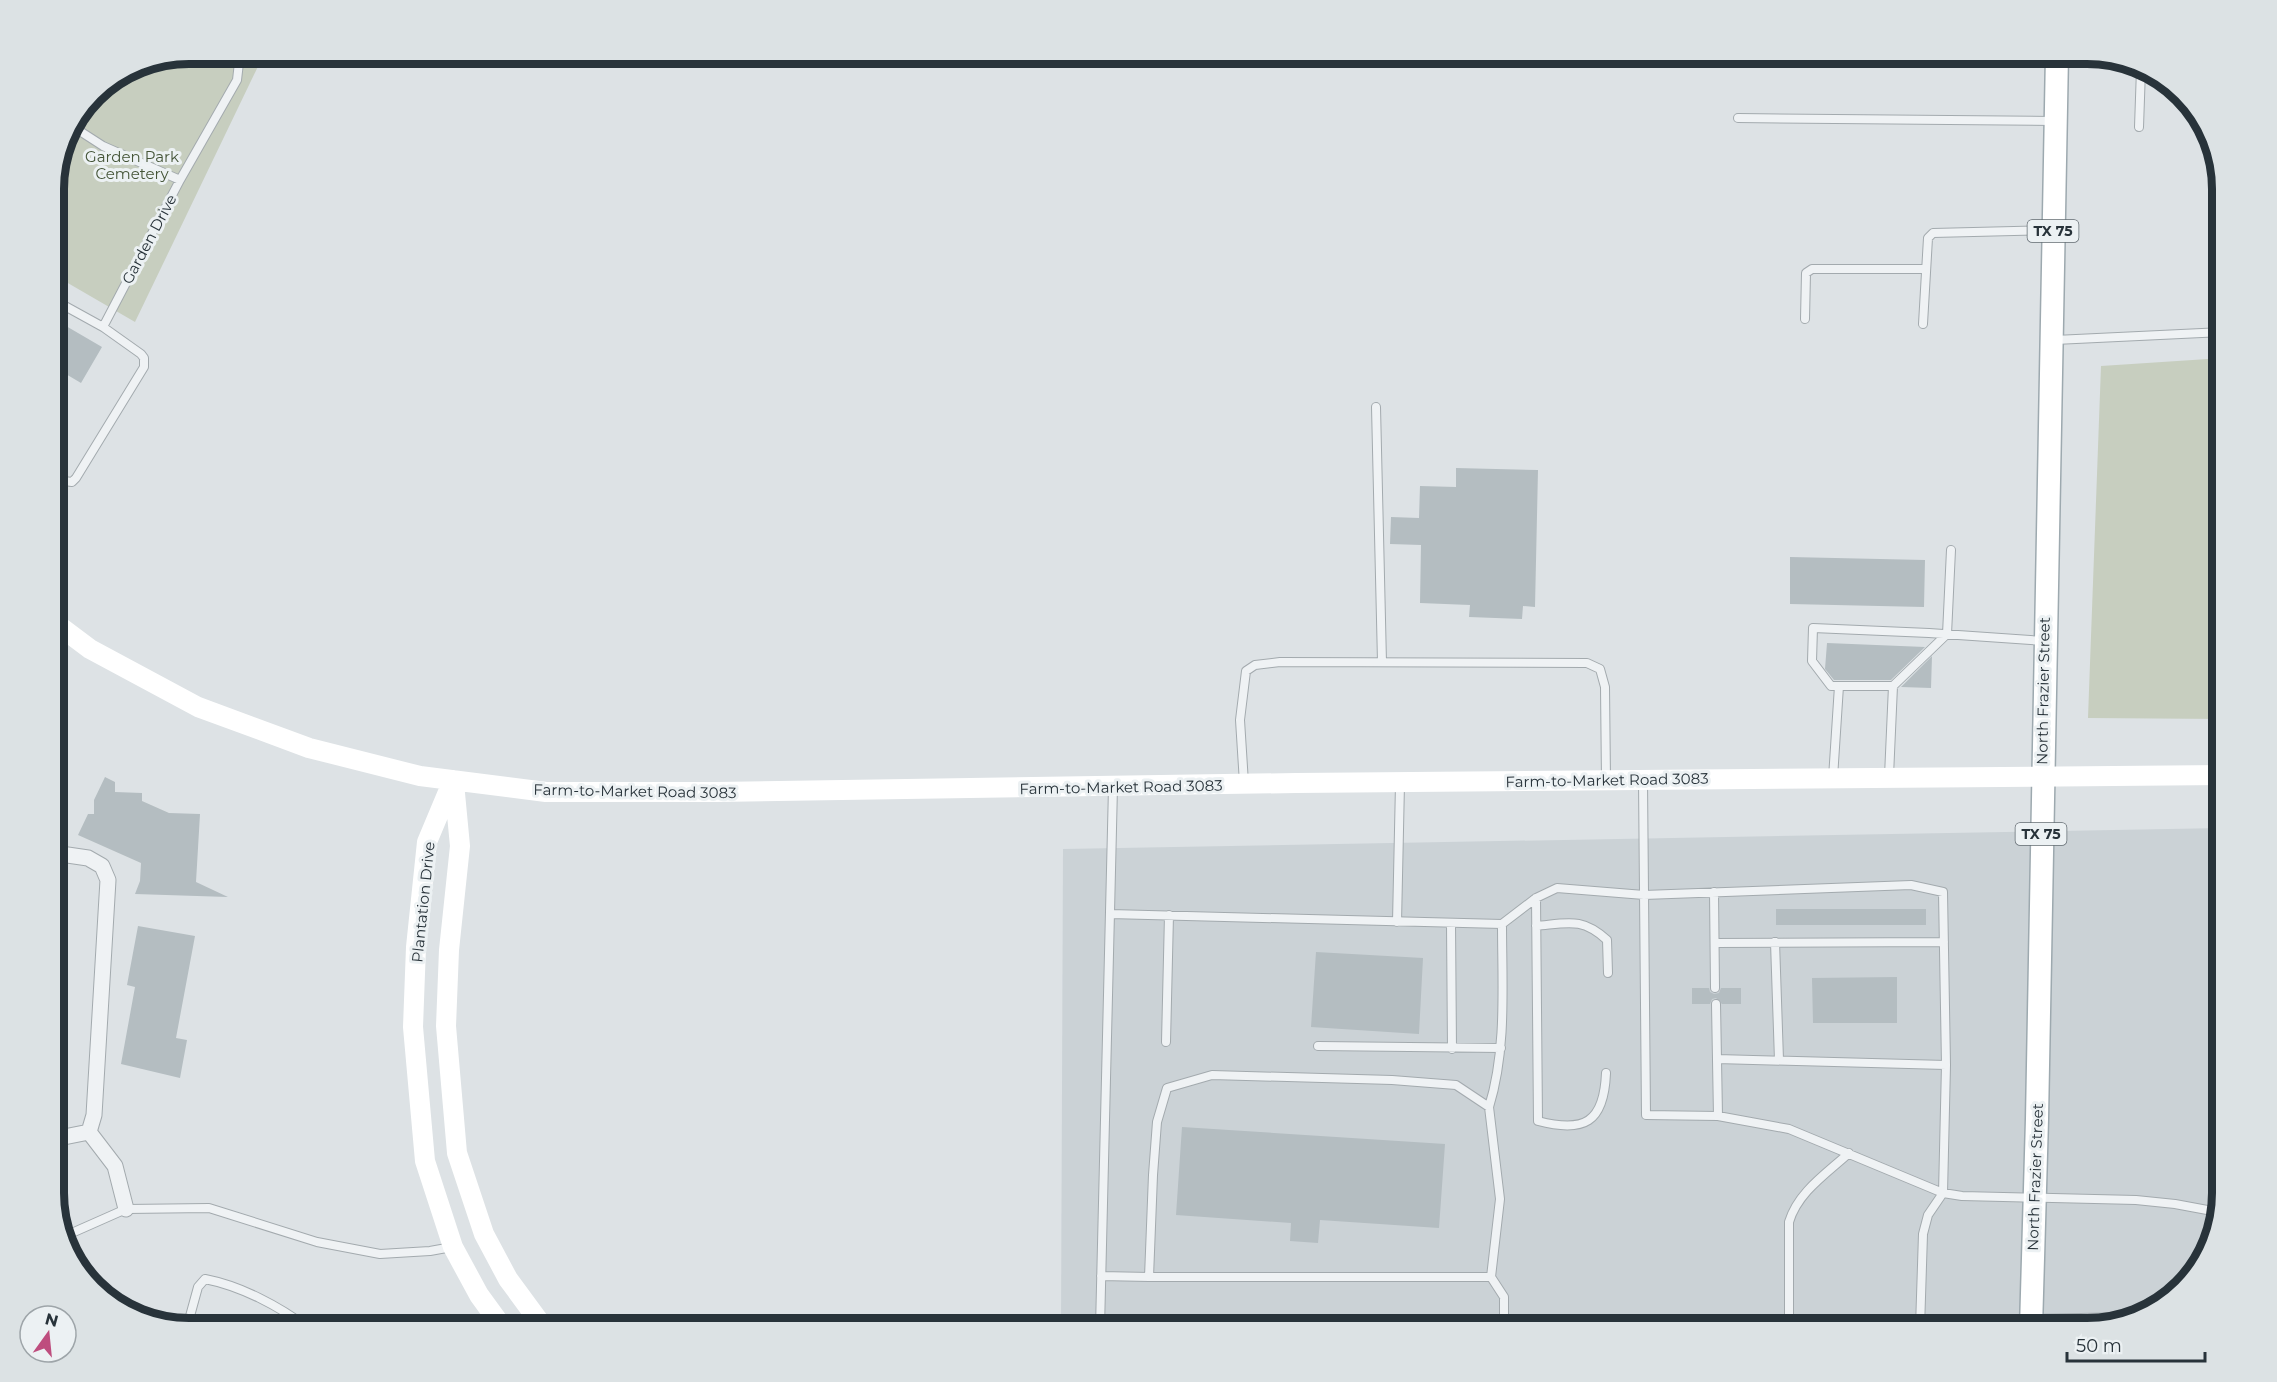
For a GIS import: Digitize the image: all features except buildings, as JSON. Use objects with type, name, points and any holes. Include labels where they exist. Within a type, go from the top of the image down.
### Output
[{"type":"main road","name":"North Frazier Street","points":[[2031,1318],[2057,64]]},
{"type":"main road","name":"Farm-to-Market Road 3083","points":[[65,630],[90,649],[198,707],[309,748],[420,776],[546,792],[2212,775]]},
{"type":"main road","name":"Plantation Drive","points":[[453,780],[460,846],[449,950],[446,1026],[457,1153],[484,1234],[508,1279],[537,1318]]},
{"type":"main road","name":"Plantation Drive","points":[[453,780],[427,842],[416,947],[413,1027],[425,1161],[453,1247],[479,1295],[496,1318]]},
{"type":"main road","points":[[453,1247],[484,1234]]},
{"type":"street","points":[[65,855],[88,858],[102,866],[108,880],[94,1115],[89,1132]]},
{"type":"street","points":[[65,1136],[89,1132]]},
{"type":"street","points":[[89,1132],[115,1166],[126,1209]]},
{"type":"lane","name":"Garden Drive","points":[[103,327],[180,180],[237,80],[239,65]]},
{"type":"lane","points":[[2139,127],[2141,77]]},
{"type":"lane","points":[[1738,118],[2055,121]]},
{"type":"lane","points":[[79,131],[103,146],[180,180]]},
{"type":"lane","points":[[1923,324],[1928,238],[1933,233],[2053,230]]},
{"type":"lane","points":[[1805,319],[1806,273],[1812,269],[1926,269]]},
{"type":"lane","points":[[65,306],[103,327],[144,358],[144,367],[76,478],[72,482],[65,481]]},
{"type":"lane","points":[[2051,340],[2212,333]]},
{"type":"lane","points":[[1376,407],[1382,662]]},
{"type":"lane","points":[[1889,777],[1893,686],[1947,634],[1951,550]]},
{"type":"lane","points":[[1893,686],[1831,686],[1812,661],[1813,628],[2044,641]]},
{"type":"lane","points":[[1244,784],[1240,720],[1245,671],[1255,665],[1280,662],[1587,663],[1600,669],[1605,687],[1606,780]]},
{"type":"lane","points":[[1833,778],[1839,686]]},
{"type":"lane","points":[[1643,780],[1646,1115],[1718,1116],[1789,1129],[1943,1193],[1962,1196],[2136,1200],[2211,1211]]},
{"type":"lane","points":[[1397,922],[1400,782]]},
{"type":"lane","points":[[1100,1318],[1113,787]]},
{"type":"lane","points":[[1110,914],[1503,924],[1536,898],[1557,888],[1644,895],[1911,885],[1943,892],[1946,1065],[1943,1193],[1928,1215],[1923,1234],[1920,1318]]},
{"type":"lane","points":[[1714,892],[1714,988]]},
{"type":"lane","points":[[1536,898],[1538,1120],[1560,1126],[1585,1123],[1598,1114],[1606,1072]]},
{"type":"lane","points":[[1166,1042],[1170,915]]},
{"type":"lane","points":[[1536,926],[1572,922],[1593,927],[1607,940],[1608,973]]},
{"type":"lane","points":[[1451,924],[1452,1049]]},
{"type":"lane","points":[[1503,924],[1501,1048],[1497,1080],[1489,1107],[1500,1198],[1491,1277],[1504,1297],[1504,1318]]},
{"type":"lane","points":[[1775,942],[1779,1060]]},
{"type":"lane","points":[[1715,943],[1944,942]]},
{"type":"lane","points":[[1716,1004],[1718,1116]]},
{"type":"lane","points":[[1318,1046],[1501,1048]]},
{"type":"lane","points":[[1717,1059],[1946,1065]]},
{"type":"lane","points":[[1149,1276],[1156,1132],[1167,1088],[1212,1075],[1392,1080],[1456,1085],[1489,1107]]},
{"type":"lane","points":[[1789,1318],[1790,1222],[1793,1209],[1802,1195],[1849,1153]]},
{"type":"lane","points":[[71,1233],[126,1209],[209,1208],[317,1242],[380,1254],[453,1247]]},
{"type":"lane","points":[[1101,1276],[1491,1277]]},
{"type":"lane","points":[[189,1318],[198,1287],[205,1279],[220,1282],[260,1299],[294,1318]]},
{"type":"shaded area","points":[[2212,828],[2212,1192],[2208,1225],[2203,1240],[2196,1255],[2176,1281],[2150,1301],[2120,1313],[2087,1318],[1061,1318],[1063,849]]},
{"type":"green space","name":"Garden Park Cemetery","points":[[182,65],[259,65],[135,322],[65,281],[65,182],[69,157],[77,134],[90,114],[107,96],[134,77],[165,67]]},
{"type":"green space","points":[[2212,359],[2212,719],[2088,718],[2101,366]]}]
